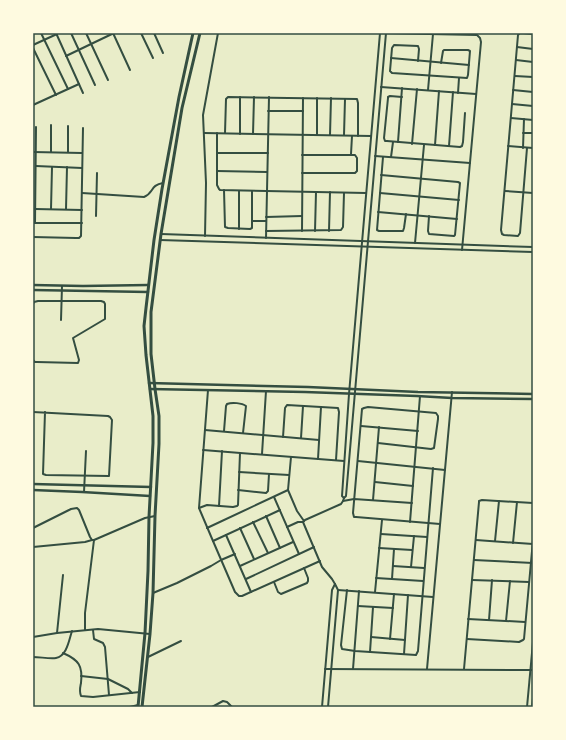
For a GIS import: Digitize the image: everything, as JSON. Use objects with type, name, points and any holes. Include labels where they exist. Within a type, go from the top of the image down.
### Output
[{"type":"main road","points":[[138,706],[145,633],[153,419],[144,326],[154,240],[179,97],[193,33]]},
{"type":"main road","points":[[142,707],[153,593],[159,444],[159,416],[151,354],[151,317],[160,240],[182,108],[200,33]]},
{"type":"street","points":[[42,33],[68,89]]},
{"type":"street","points":[[71,33],[95,85]]},
{"type":"street","points":[[86,33],[108,80]]},
{"type":"street","points":[[66,56],[114,33],[130,70]]},
{"type":"street","points":[[141,33],[153,58]]},
{"type":"street","points":[[154,33],[163,53]]},
{"type":"street","points":[[205,236],[206,183],[203,115],[218,33]]},
{"type":"street","points":[[344,500],[342,496],[349,394],[380,33],[477,35],[480,38],[481,42],[462,250]]},
{"type":"street","points":[[288,527],[342,503],[346,496],[386,33]]},
{"type":"street","points":[[56,95],[33,47],[56,34],[83,93]]},
{"type":"street","points":[[428,90],[433,34]]},
{"type":"street","points":[[527,148],[520,234],[516,236],[504,235],[502,232],[517,47],[519,34],[533,34]]},
{"type":"street","points":[[418,61],[418,46],[394,45],[392,48],[390,70],[392,73],[465,79],[468,77],[470,51],[444,50],[441,63]]},
{"type":"street","points":[[517,47],[533,48]]},
{"type":"street","points":[[391,58],[469,65]]},
{"type":"street","points":[[516,60],[533,62]]},
{"type":"street","points":[[514,76],[533,77]]},
{"type":"street","points":[[458,93],[460,78]]},
{"type":"street","points":[[33,105],[79,84]]},
{"type":"street","points":[[381,87],[476,94]]},
{"type":"street","points":[[398,142],[402,88]]},
{"type":"street","points":[[412,144],[417,89]]},
{"type":"street","points":[[513,90],[533,92]]},
{"type":"street","points":[[435,146],[439,91]]},
{"type":"street","points":[[449,146],[453,92]]},
{"type":"street","points":[[225,134],[226,99],[228,97],[269,97],[355,99],[358,101],[358,136]]},
{"type":"street","points":[[240,97],[240,134]]},
{"type":"street","points":[[253,134],[254,97]]},
{"type":"street","points":[[266,238],[269,97]]},
{"type":"street","points":[[402,97],[388,97],[384,138],[385,141],[435,146],[462,146],[465,113]]},
{"type":"street","points":[[302,231],[303,98]]},
{"type":"street","points":[[316,135],[317,98]]},
{"type":"street","points":[[330,135],[331,98]]},
{"type":"street","points":[[344,135],[345,99]]},
{"type":"street","points":[[512,104],[533,106]]},
{"type":"street","points":[[268,111],[303,111]]},
{"type":"street","points":[[511,118],[533,120]]},
{"type":"street","points":[[522,148],[524,119]]},
{"type":"street","points":[[51,125],[51,152]]},
{"type":"street","points":[[68,126],[68,152]]},
{"type":"street","points":[[36,127],[34,152],[36,166],[34,223],[82,223]]},
{"type":"street","points":[[33,237],[79,238],[81,236],[83,128]]},
{"type":"street","points":[[204,133],[371,136]]},
{"type":"street","points":[[217,133],[217,171],[218,187],[220,190],[366,193]]},
{"type":"street","points":[[524,133],[533,134]]},
{"type":"street","points":[[351,155],[352,136]]},
{"type":"street","points":[[391,157],[393,142]]},
{"type":"street","points":[[415,243],[424,145]]},
{"type":"street","points":[[508,146],[533,148]]},
{"type":"street","points":[[34,152],[82,153]]},
{"type":"street","points":[[218,153],[268,153]]},
{"type":"street","points":[[302,155],[355,155],[357,158],[356,172],[302,173]]},
{"type":"street","points":[[375,156],[470,163]]},
{"type":"street","points":[[383,157],[377,230],[403,232],[406,214]]},
{"type":"street","points":[[36,166],[82,168]]},
{"type":"street","points":[[51,209],[52,167]]},
{"type":"street","points":[[66,210],[67,167]]},
{"type":"street","points":[[217,171],[267,172]]},
{"type":"street","points":[[96,216],[97,173]]},
{"type":"street","points":[[381,174],[460,183],[455,235],[429,234],[429,216]]},
{"type":"street","points":[[82,193],[144,197],[148,195],[157,184],[164,183]]},
{"type":"street","points":[[224,190],[225,227],[239,229],[251,229],[252,191]]},
{"type":"street","points":[[239,191],[239,229]]},
{"type":"street","points":[[505,191],[533,193]]},
{"type":"street","points":[[315,231],[316,192]]},
{"type":"street","points":[[329,231],[330,192]]},
{"type":"street","points":[[266,231],[339,231],[342,229],[344,193]]},
{"type":"street","points":[[380,193],[459,200]]},
{"type":"street","points":[[35,209],[82,210]]},
{"type":"street","points":[[378,212],[456,218]]},
{"type":"street","points":[[266,216],[302,216]]},
{"type":"street","points":[[252,221],[266,221]]},
{"type":"street","points":[[161,234],[533,247]]},
{"type":"street","points":[[160,240],[533,252]]},
{"type":"street","points":[[33,285],[148,285]]},
{"type":"street","points":[[61,320],[62,285]]},
{"type":"street","points":[[33,290],[148,292]]},
{"type":"street","points":[[38,301],[61,302],[103,302],[105,304],[105,319],[73,338],[79,360],[78,363],[35,362],[33,357],[33,304],[34,302],[38,301]]},
{"type":"street","points":[[149,383],[533,394]]},
{"type":"street","points":[[150,389],[533,399]]},
{"type":"street","points":[[208,390],[199,508],[212,541],[236,593],[240,596],[251,592],[320,561]]},
{"type":"street","points":[[262,454],[266,391]]},
{"type":"street","points":[[427,669],[452,392]]},
{"type":"street","points":[[410,522],[420,412],[420,396]]},
{"type":"street","points":[[224,431],[227,404],[243,404],[246,406],[243,433]]},
{"type":"street","points":[[283,437],[285,406],[289,404],[338,408],[336,460]]},
{"type":"street","points":[[301,438],[303,406]]},
{"type":"street","points":[[318,459],[321,407]]},
{"type":"street","points":[[378,443],[431,449],[434,448],[438,419],[436,413],[366,407],[362,409],[353,513],[354,516],[382,520],[440,524]]},
{"type":"street","points":[[33,412],[45,412],[108,416],[111,418],[110,475],[108,477],[44,474],[45,412]]},
{"type":"street","points":[[361,426],[418,431]]},
{"type":"street","points":[[373,500],[379,427]]},
{"type":"street","points":[[205,430],[319,440]]},
{"type":"street","points":[[203,450],[344,461]]},
{"type":"street","points":[[84,492],[86,451]]},
{"type":"street","points":[[219,506],[222,451]]},
{"type":"street","points":[[199,508],[207,505],[233,507],[238,505],[240,453]]},
{"type":"street","points":[[291,457],[288,490],[324,570],[332,579],[338,590],[328,707]]},
{"type":"street","points":[[358,461],[445,470]]},
{"type":"street","points":[[347,590],[341,648],[344,650],[355,651],[417,654],[433,468]]},
{"type":"street","points":[[239,472],[289,475]]},
{"type":"street","points":[[238,490],[266,493],[268,491],[269,474]]},
{"type":"street","points":[[374,482],[413,486]]},
{"type":"street","points":[[33,484],[151,487]]},
{"type":"street","points":[[33,490],[151,496]]},
{"type":"street","points":[[207,528],[288,490]]},
{"type":"street","points":[[274,497],[299,554]]},
{"type":"street","points":[[344,500],[354,499],[412,503]]},
{"type":"street","points":[[464,669],[475,540],[480,501],[533,503]]},
{"type":"street","points":[[495,541],[498,501]]},
{"type":"street","points":[[513,543],[517,502]]},
{"type":"street","points":[[33,528],[71,509],[77,508],[79,510],[90,537],[93,540],[84,630]]},
{"type":"street","points":[[212,541],[280,510]]},
{"type":"street","points":[[33,547],[93,540],[149,517],[155,516]]},
{"type":"street","points":[[266,516],[280,548]]},
{"type":"street","points":[[375,592],[382,520]]},
{"type":"street","points":[[253,522],[268,553]]},
{"type":"street","points":[[240,528],[254,559]]},
{"type":"street","points":[[381,534],[427,537]]},
{"type":"street","points":[[226,535],[251,592]]},
{"type":"street","points":[[411,567],[414,536]]},
{"type":"street","points":[[475,540],[533,544]]},
{"type":"street","points":[[467,639],[521,641],[524,639],[533,540]]},
{"type":"street","points":[[240,566],[294,541]]},
{"type":"street","points":[[246,578],[314,547]]},
{"type":"street","points":[[380,548],[412,550]]},
{"type":"street","points":[[392,579],[394,549]]},
{"type":"street","points":[[153,593],[235,554]]},
{"type":"street","points":[[474,560],[532,563]]},
{"type":"street","points":[[393,566],[424,568]]},
{"type":"street","points":[[274,582],[278,592],[281,594],[307,583],[308,578],[304,568]]},
{"type":"street","points":[[57,633],[63,574]]},
{"type":"street","points":[[376,578],[423,581]]},
{"type":"street","points":[[472,580],[529,582]]},
{"type":"street","points":[[489,620],[492,580]]},
{"type":"street","points":[[506,621],[510,581]]},
{"type":"street","points":[[322,707],[332,591],[335,584]]},
{"type":"street","points":[[338,590],[433,597]]},
{"type":"street","points":[[354,669],[359,591]]},
{"type":"street","points":[[390,639],[394,594]]},
{"type":"street","points":[[404,654],[408,595]]},
{"type":"street","points":[[358,606],[393,608]]},
{"type":"street","points":[[370,652],[373,607]]},
{"type":"street","points":[[468,619],[525,622]]},
{"type":"street","points":[[33,637],[72,631],[101,629],[150,634]]},
{"type":"street","points":[[93,630],[94,639],[102,642],[104,645],[109,695]]},
{"type":"street","points":[[33,657],[59,657],[67,648],[72,631]]},
{"type":"street","points":[[371,637],[405,640]]},
{"type":"street","points":[[148,657],[181,641]]},
{"type":"street","points":[[527,707],[532,670],[533,642]]},
{"type":"street","points":[[63,653],[73,658],[81,668],[81,696],[93,697],[140,692]]},
{"type":"street","points":[[326,669],[532,670]]},
{"type":"street","points":[[81,676],[108,679],[132,692]]},
{"type":"street","points":[[532,707],[533,698]]},
{"type":"street","points":[[212,707],[224,701],[232,707]]},
{"type":"street","points":[[130,707],[138,706]]}]
